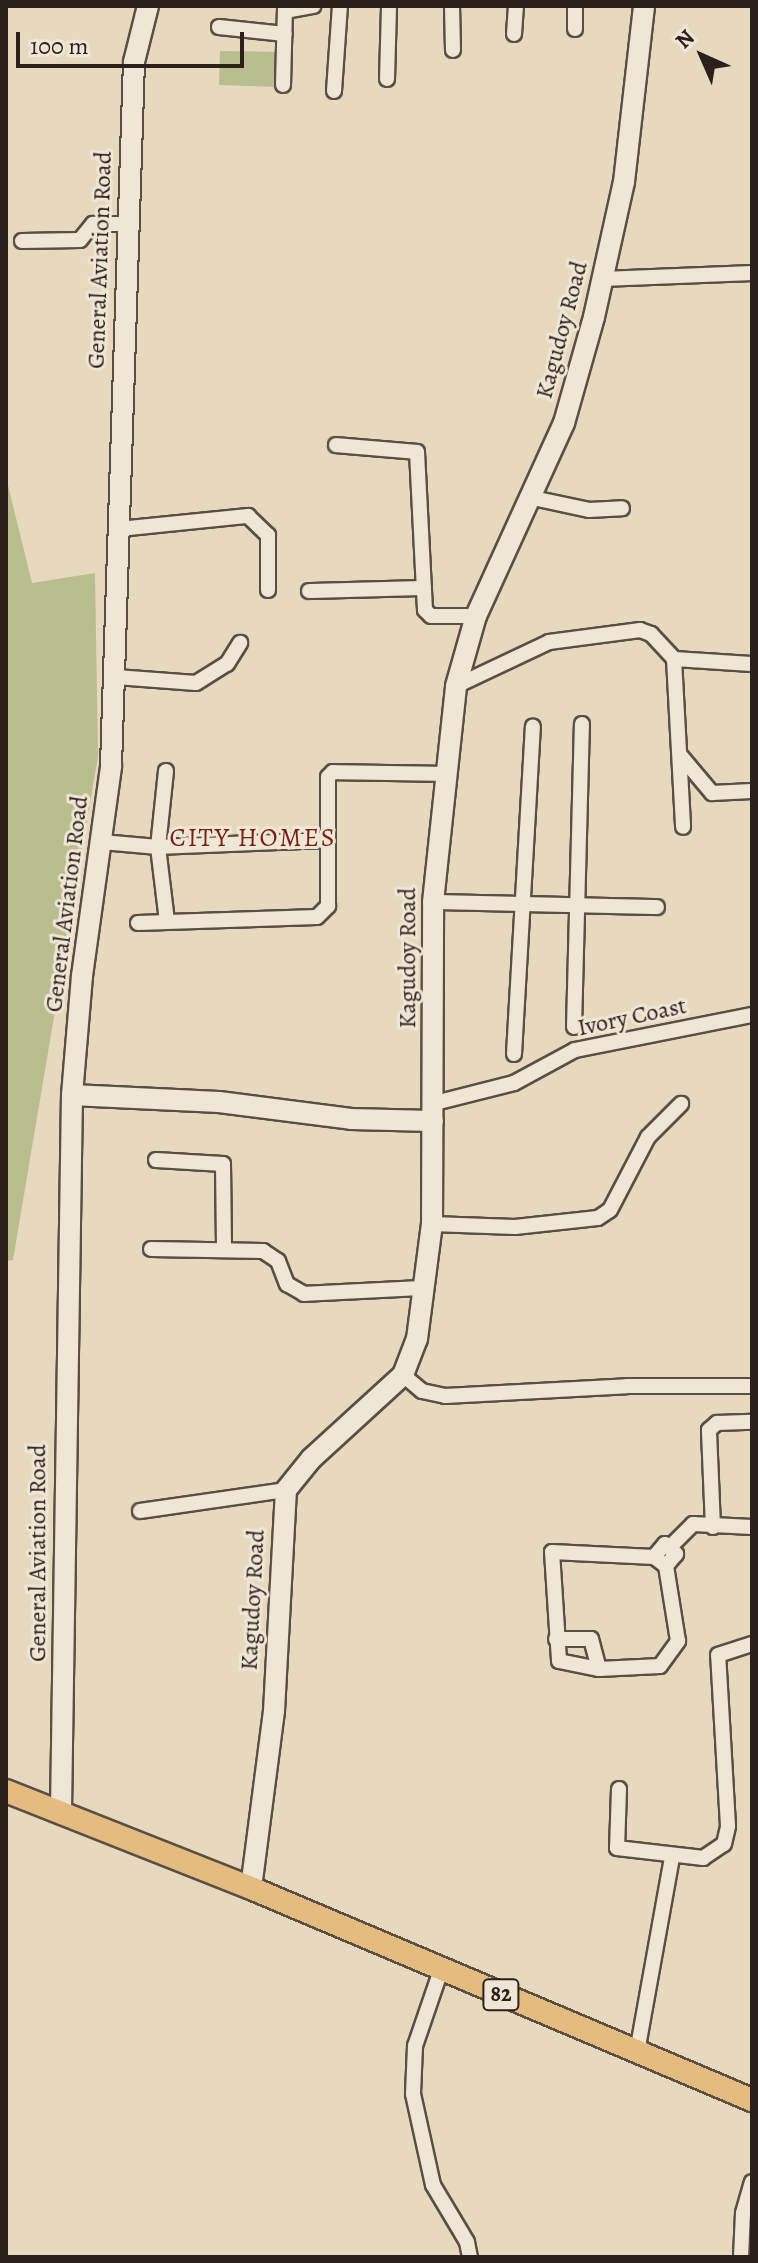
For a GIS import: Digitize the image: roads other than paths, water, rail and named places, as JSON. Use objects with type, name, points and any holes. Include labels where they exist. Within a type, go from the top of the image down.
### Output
[{"type":"main road","name":"82","points":[[6,1791],[61,1810],[251,1888],[752,2100]]},
{"type":"street","name":"General Aviation Road","points":[[61,1810],[72,1095],[102,842],[116,677],[134,62],[148,6]]},
{"type":"street","points":[[283,85],[285,9],[314,6]]},
{"type":"street","points":[[334,91],[340,6]]},
{"type":"street","points":[[387,79],[389,6]]},
{"type":"street","points":[[452,6],[453,50]]},
{"type":"street","points":[[514,34],[516,6]]},
{"type":"street","points":[[575,6],[575,29]]},
{"type":"street","name":"Kagudoy Road","points":[[251,1888],[274,1711],[286,1490],[311,1459],[403,1375],[417,1339],[432,1224],[433,902],[443,774],[456,686],[476,616],[533,498],[564,423],[603,279],[624,182],[644,6]]},
{"type":"street","points":[[219,27],[285,34]]},
{"type":"street","points":[[22,241],[80,240],[93,224],[127,224]]},
{"type":"street","points":[[603,279],[752,273]]},
{"type":"street","points":[[336,445],[418,453],[428,615],[476,616]]},
{"type":"street","points":[[533,498],[589,510],[622,508]]},
{"type":"street","points":[[119,529],[248,516],[268,535],[268,590]]},
{"type":"street","points":[[309,591],[424,588]]},
{"type":"street","points":[[456,686],[549,642],[640,630],[651,634],[674,659],[683,827]]},
{"type":"street","points":[[116,677],[196,683],[227,664],[240,643]]},
{"type":"street","points":[[674,659],[752,664]]},
{"type":"street","points":[[574,1027],[582,724]]},
{"type":"street","points":[[514,1054],[533,727]]},
{"type":"street","points":[[680,755],[712,793],[752,791]]},
{"type":"street","points":[[166,771],[158,847],[167,921]]},
{"type":"street","points":[[138,923],[317,917],[328,906],[325,783],[333,772],[443,774]]},
{"type":"street","points":[[102,842],[158,847],[326,840]]},
{"type":"street","points":[[433,902],[575,908],[657,907]]},
{"type":"street","name":"Ivory Coast","points":[[434,1112],[514,1083],[575,1050],[752,1015]]},
{"type":"street","points":[[72,1095],[219,1102],[351,1119],[434,1112]]},
{"type":"street","points":[[432,1224],[515,1227],[598,1218],[610,1210],[648,1137],[681,1104]]},
{"type":"street","points":[[156,1160],[223,1164],[224,1250]]},
{"type":"street","points":[[151,1249],[267,1252],[278,1261],[287,1284],[304,1294],[424,1288]]},
{"type":"street","points":[[403,1375],[422,1391],[445,1396],[627,1386],[752,1386]]},
{"type":"street","points":[[713,1527],[709,1430],[717,1423],[752,1422]]},
{"type":"street","points":[[140,1511],[286,1490]]},
{"type":"street","points":[[660,1561],[552,1552],[559,1661],[599,1669],[660,1666],[678,1641],[659,1546],[671,1546],[693,1524],[752,1527]]},
{"type":"street","points":[[556,1639],[591,1639],[599,1669]]},
{"type":"street","points":[[619,1789],[617,1848],[672,1857],[703,1858],[724,1844],[728,1826],[718,1655],[727,1648],[752,1644]]},
{"type":"street","points":[[637,2052],[672,1857]]},
{"type":"street","points":[[441,1970],[415,2046],[413,2094],[433,2185],[467,2242],[470,2257]]},
{"type":"street","points":[[741,2257],[743,2213],[752,2182]]},
{"type":"district","name":"CITY HOMES","points":[[253,838]]}]
